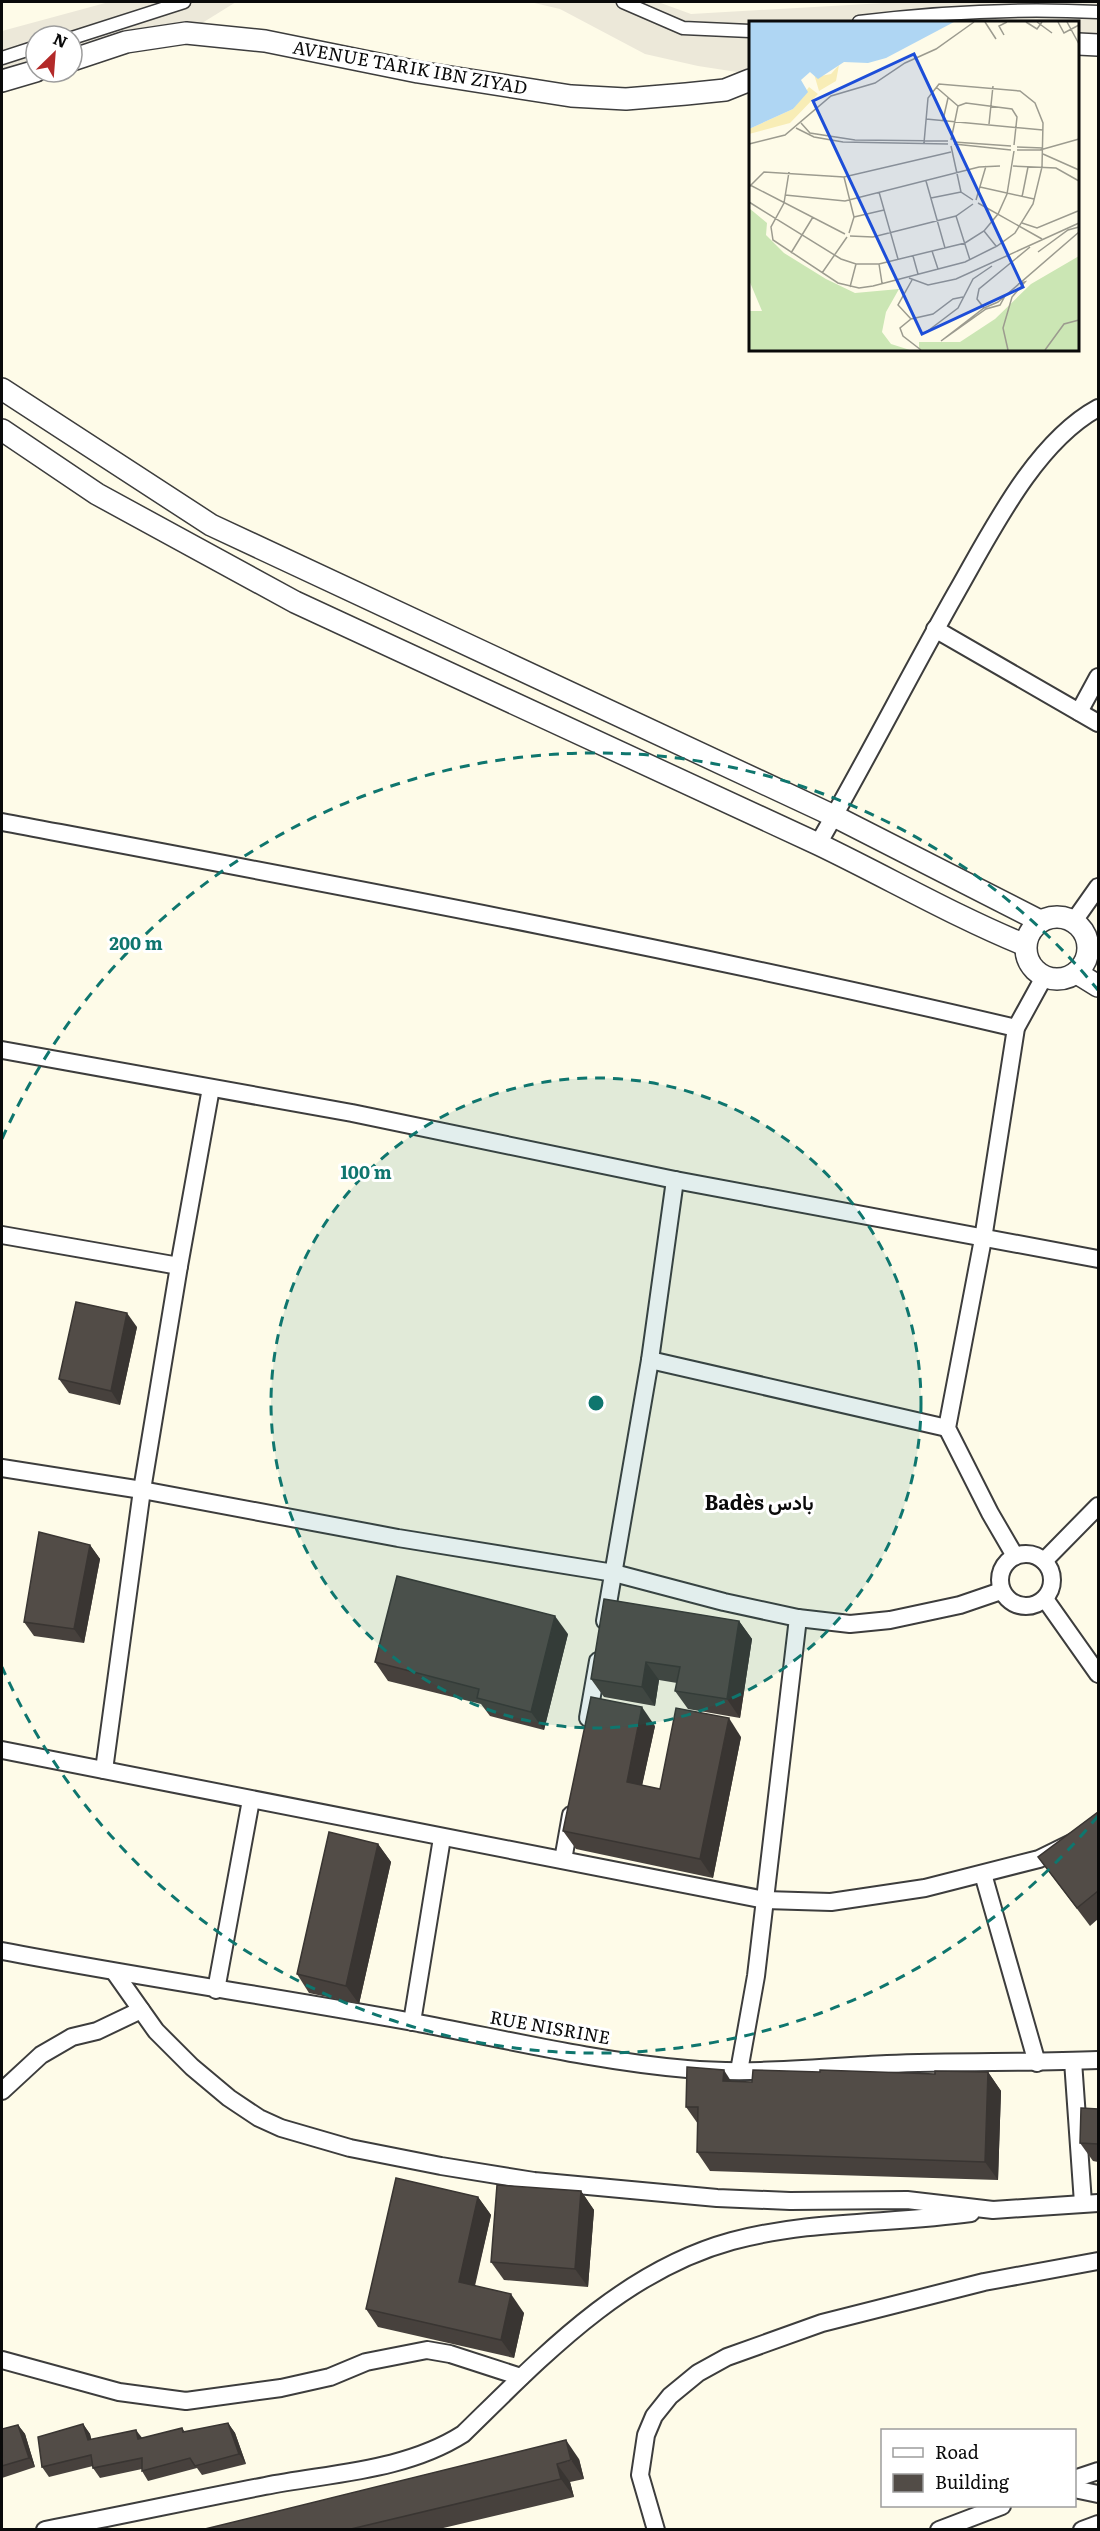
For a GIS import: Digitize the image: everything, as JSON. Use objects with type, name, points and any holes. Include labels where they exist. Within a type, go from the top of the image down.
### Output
[{"type":"street","points":[[84,34],[184,2]]},
{"type":"street","points":[[623,2],[682,28],[749,31]]},
{"type":"street","points":[[867,21],[924,14],[1026,9],[1098,12]]},
{"type":"street","name":"AVENUE TARIK IBN ZIYAD","points":[[84,56],[126,42],[186,33],[265,41],[418,72],[571,96],[626,99],[686,94],[725,90],[749,80]]},
{"type":"street","points":[[1079,44],[1098,45]]},
{"type":"street","points":[[2,58],[24,51]]},
{"type":"street","points":[[2,81],[24,74]]},
{"type":"street","points":[[2,389],[211,525],[834,816],[1040,921]]},
{"type":"street","points":[[818,844],[980,551],[1040,458],[1068,429],[1098,408]]},
{"type":"street","points":[[2,430],[97,494],[295,602],[818,844],[888,877],[991,931],[1025,945]]},
{"type":"street","points":[[935,629],[1098,723]]},
{"type":"street","points":[[1079,712],[1098,677]]},
{"type":"street","points":[[2,822],[642,945],[856,990],[1016,1028]]},
{"type":"street","points":[[1074,921],[1098,886]]},
{"type":"street","points":[[1051,917],[1063,917],[1074,921],[1086,935],[1093,956],[1077,973],[1061,980],[1044,977],[1026,958],[1025,945],[1032,927],[1051,917]]},
{"type":"street","points":[[1077,973],[1098,986]]},
{"type":"street","points":[[1015,1556],[990,1513],[947,1428],[983,1239],[1016,1028],[1044,977]]},
{"type":"street","points":[[2,1050],[352,1113],[675,1180],[1098,1259]]},
{"type":"street","points":[[104,1770],[142,1490],[211,1088]]},
{"type":"street","points":[[585,1734],[650,1360],[675,1180]]},
{"type":"street","points":[[2,1235],[179,1266]]},
{"type":"street","points":[[650,1360],[947,1428]]},
{"type":"street","points":[[2,1468],[142,1490],[398,1538],[614,1573],[724,1602],[798,1618],[850,1624],[890,1620],[960,1605],[1001,1591]]},
{"type":"street","points":[[1044,1561],[1098,1506]]},
{"type":"street","points":[[1025,1554],[1044,1561],[1050,1570],[1052,1580],[1050,1591],[1045,1599],[1036,1605],[1026,1607],[1016,1605],[1007,1599],[1001,1591],[999,1581],[1001,1570],[1006,1562],[1015,1556],[1025,1554]]},
{"type":"street","points":[[1045,1599],[1098,1674]]},
{"type":"street","points":[[739,2071],[756,1976],[798,1618]]},
{"type":"street","points":[[2,1750],[765,1900],[831,1902],[925,1888],[1039,1859],[1098,1830]]},
{"type":"street","points":[[216,1990],[251,1800]]},
{"type":"street","points":[[563,1860],[573,1803]]},
{"type":"street","points":[[412,2022],[442,1838]]},
{"type":"street","points":[[983,1874],[1037,2063]]},
{"type":"street","name":"RUE NISRINE","points":[[2,1951],[115,1973],[687,2070],[739,2071],[924,2063],[1037,2063],[1098,2060]]},
{"type":"street","points":[[115,1973],[156,2031],[192,2067],[229,2098],[260,2118],[281,2128],[350,2148],[534,2181],[717,2198],[790,2201],[907,2200],[993,2210]]},
{"type":"street","points":[[2,2091],[41,2055],[72,2037],[98,2031],[141,2010]]},
{"type":"street","points":[[45,2529],[409,2458],[447,2444],[463,2434],[568,2333],[592,2315],[652,2273],[686,2255],[734,2240],[790,2230],[1091,2203],[1073,2061]]},
{"type":"street","points":[[656,2529],[640,2475],[646,2435],[654,2416],[670,2396],[698,2373],[727,2358],[822,2323],[984,2282],[1098,2261]]},
{"type":"street","points":[[2,2360],[118,2392],[186,2401],[281,2388],[330,2377],[366,2362],[427,2350],[450,2354],[521,2377]]},
{"type":"street","points":[[1076,2478],[1098,2471]]},
{"type":"street","points":[[1076,2489],[1098,2494]]},
{"type":"street","points":[[939,2529],[997,2507]]},
{"type":"street","points":[[1082,2529],[1098,2524]]},
{"type":"shaded area","points":[[109,2],[236,2],[186,33],[84,56],[84,24],[28,24]]},
{"type":"shaded area","points":[[530,2],[658,2],[691,14],[901,2],[1098,2],[1098,45],[1079,44],[1079,21],[749,21],[749,74],[698,66],[645,54],[560,9]]},
{"type":"shaded area","points":[[24,25],[24,75],[2,81],[2,31]]},
{"type":"building","points":[[76,1302],[127,1313],[111,1391],[59,1379]]},
{"type":"building","points":[[39,1532],[90,1545],[74,1629],[24,1622]]},
{"type":"building","points":[[397,1576],[555,1616],[531,1712],[477,1698],[479,1689],[375,1662]]},
{"type":"building","points":[[604,1599],[739,1621],[727,1699],[675,1691],[680,1667],[646,1662],[642,1687],[591,1679]]},
{"type":"building","points":[[591,1697],[642,1707],[627,1782],[660,1789],[676,1708],[729,1718],[700,1859],[563,1831]]},
{"type":"building","points":[[1098,1812],[1098,1891],[1077,1908],[1038,1857]]},
{"type":"building","points":[[329,1832],[378,1844],[346,1986],[297,1974]]},
{"type":"building","points":[[687,2067],[724,2070],[723,2081],[752,2082],[753,2070],[935,2074],[935,2071],[988,2072],[985,2162],[697,2152],[698,2107],[686,2107]]},
{"type":"building","points":[[1081,2108],[1098,2109],[1098,2144],[1080,2143]]},
{"type":"building","points":[[396,2178],[478,2197],[459,2282],[511,2294],[501,2340],[366,2309]]},
{"type":"building","points":[[497,2185],[581,2191],[575,2269],[491,2262]]},
{"type":"building","points":[[228,2423],[239,2454],[195,2466],[190,2458],[142,2471],[142,2458],[93,2468],[91,2455],[42,2467],[38,2437],[83,2424],[88,2440],[136,2430],[138,2439],[182,2428],[183,2432]]},
{"type":"building","points":[[18,2425],[29,2458],[2,2466],[2,2429]]},
{"type":"building","points":[[566,2440],[571,2460],[557,2464],[561,2479],[351,2529],[205,2529]]},
{"type":"district","name":"Badès بادس","points":[[759,1503]]}]
